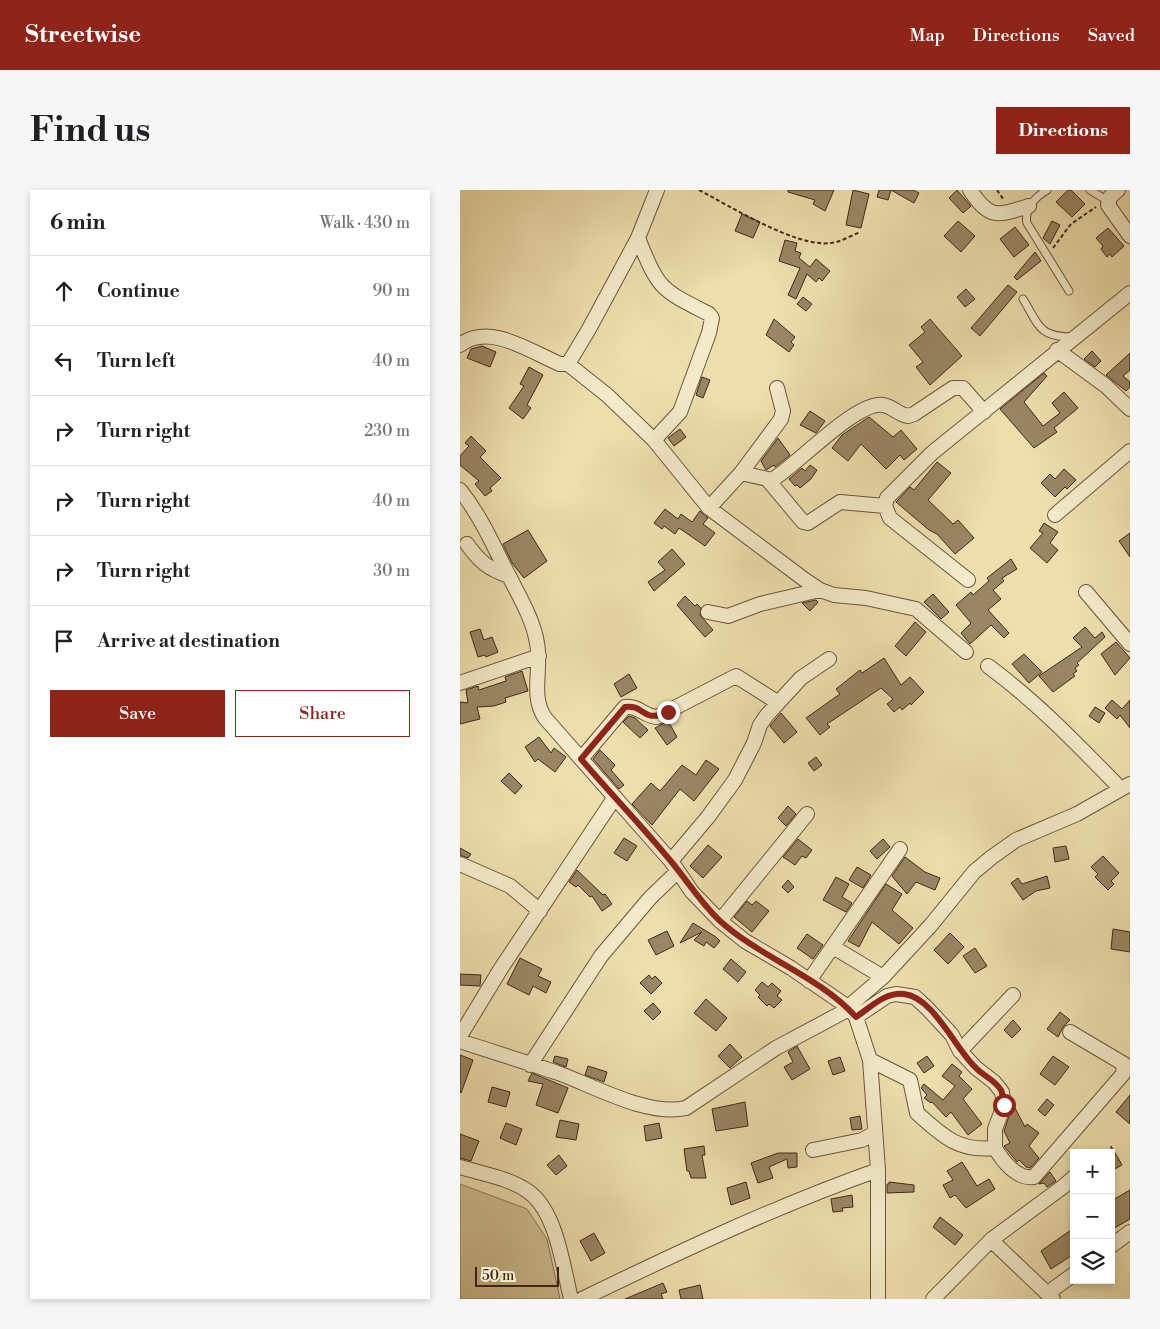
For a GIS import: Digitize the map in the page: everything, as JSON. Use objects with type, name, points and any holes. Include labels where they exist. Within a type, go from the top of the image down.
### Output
[{"type":"street","points":[[568,364],[638,238],[657,190]]},
{"type":"street","points":[[970,190],[985,211],[990,213],[1011,212],[1030,206]]},
{"type":"street","points":[[1118,190],[1108,203],[1130,236]]},
{"type":"street","points":[[638,238],[656,280],[663,289],[709,314],[712,318],[709,333],[680,412],[654,440]]},
{"type":"street","points":[[968,580],[890,518],[885,506],[888,498],[932,453],[1057,350],[1130,293]]},
{"type":"street","points":[[460,345],[472,337],[503,339],[560,364],[568,364],[607,395],[654,440],[710,508],[738,532],[820,590],[916,609],[966,652]]},
{"type":"street","points":[[1057,350],[1106,386],[1130,409]]},
{"type":"street","points":[[768,480],[778,476],[845,421],[876,405],[884,405],[908,416],[952,388],[959,387],[963,388],[984,412]]},
{"type":"street","points":[[710,508],[741,473],[781,419],[783,411],[776,388]]},
{"type":"street","points":[[1055,515],[1130,451]]},
{"type":"street","points":[[741,473],[768,480],[803,522],[808,524],[840,502],[885,506]]},
{"type":"street","points":[[460,490],[478,513],[490,534],[532,623],[539,656],[539,708],[674,866],[692,892],[720,921],[745,942],[809,980],[851,1011],[870,1060],[878,1170],[878,1299]]},
{"type":"street","points":[[490,534],[463,545],[481,563],[495,572],[509,576]]},
{"type":"street","points":[[708,612],[728,616],[760,604],[820,590]]},
{"type":"street","points":[[1086,592],[1130,644]]},
{"type":"street","points":[[460,683],[539,656]]},
{"type":"street","points":[[530,1065],[601,956],[650,898],[735,780],[754,743],[760,725],[777,702],[801,678],[829,659]]},
{"type":"street","points":[[851,1011],[931,925],[974,872],[992,857],[1016,840],[1078,814],[1125,786],[1019,689],[988,666]]},
{"type":"street","points":[[581,759],[625,707],[636,708],[651,717],[657,717],[736,676],[777,702]]},
{"type":"street","points":[[460,1036],[500,970],[614,798]]},
{"type":"street","points":[[720,921],[807,814]]},
{"type":"street","points":[[809,980],[900,849]]},
{"type":"street","points":[[460,864],[510,886],[540,911]]},
{"type":"street","points":[[833,948],[883,977]]},
{"type":"street","points":[[460,1041],[654,1108],[677,1110],[686,1108],[776,1048],[851,1011],[896,994],[915,997],[952,1035],[960,1051],[976,1068],[994,1082],[1002,1092],[1004,1105],[995,1129],[995,1148],[1014,1171],[1023,1176],[1034,1177],[1123,1074],[1124,1064],[1070,1032]]},
{"type":"street","points":[[960,1051],[1013,995]]},
{"type":"street","points":[[870,1060],[910,1080],[917,1113],[954,1142],[976,1150],[995,1148]]},
{"type":"street","points":[[814,1150],[862,1140],[875,1133]]},
{"type":"street","points":[[460,1168],[507,1180],[530,1192],[547,1212],[571,1299]]},
{"type":"street","points":[[582,1299],[780,1207],[878,1170]]},
{"type":"street","points":[[933,1299],[991,1240],[1070,1181]]},
{"type":"street","points":[[1115,1243],[1130,1232]]},
{"type":"street","points":[[991,1240],[1050,1296],[1070,1278]]},
{"type":"lane","points":[[1047,190],[1030,206],[1026,223],[1069,291]]},
{"type":"lane","points":[[1090,190],[1108,203]]},
{"type":"lane","points":[[1023,299],[1043,332],[1055,337],[1074,337]]},
{"type":"path","points":[[699,190],[799,239],[817,243],[832,243],[860,232]]},
{"type":"path","points":[[1047,256],[1071,224],[1093,208],[1108,203]]},
{"type":"shaded area","points":[[460,1184],[527,1209],[547,1239],[560,1299],[460,1299]]},
{"type":"building","points":[[788,190],[834,190],[825,211],[813,204],[815,200],[788,192]]},
{"type":"building","points":[[853,190],[869,194],[861,228],[846,225]]},
{"type":"building","points":[[879,190],[891,190],[888,200],[877,197]]},
{"type":"building","points":[[891,190],[913,190],[919,193],[914,203]]},
{"type":"building","points":[[957,190],[971,206],[963,213],[949,198]]},
{"type":"building","points":[[1068,190],[1071,190],[1085,204],[1072,217],[1056,202]]},
{"type":"building","points":[[742,214],[760,222],[753,238],[735,231]]},
{"type":"building","points":[[958,221],[975,236],[961,252],[944,236]]},
{"type":"building","points":[[1052,221],[1060,225],[1050,244],[1043,238]]},
{"type":"building","points":[[1015,227],[1029,245],[1014,257],[1000,239]]},
{"type":"building","points":[[1108,228],[1124,246],[1112,257],[1110,254],[1107,257],[1101,249],[1103,246],[1096,238]]},
{"type":"building","points":[[785,240],[797,243],[795,251],[801,253],[799,258],[810,267],[816,259],[830,271],[822,281],[819,278],[816,282],[807,274],[796,299],[788,295],[800,268],[779,261]]},
{"type":"building","points":[[1035,252],[1041,261],[1017,280],[1014,277]]},
{"type":"building","points":[[1008,285],[1017,292],[980,336],[971,328]]},
{"type":"building","points":[[966,289],[975,299],[965,307],[957,297]]},
{"type":"building","points":[[803,297],[812,304],[806,311],[797,304]]},
{"type":"building","points":[[774,319],[795,337],[791,342],[794,345],[789,352],[766,335]]},
{"type":"building","points":[[930,319],[962,356],[930,385],[916,367],[923,362],[909,345],[925,332],[921,327]]},
{"type":"building","points":[[482,346],[496,352],[490,367],[467,358],[471,349]]},
{"type":"building","points":[[1092,351],[1101,361],[1095,367],[1084,359]]},
{"type":"building","points":[[1130,353],[1130,370],[1123,376],[1130,382],[1130,387],[1126,391],[1106,375]]},
{"type":"building","points":[[529,367],[543,375],[527,405],[531,408],[523,419],[509,408],[524,386],[520,384]]},
{"type":"building","points":[[1044,373],[1047,376],[1024,402],[1043,426],[1060,413],[1052,403],[1064,392],[1078,408],[1054,428],[1057,432],[1034,448],[1000,409]]},
{"type":"building","points":[[702,377],[710,380],[703,398],[696,395]]},
{"type":"building","points":[[810,411],[825,421],[816,433],[800,425]]},
{"type":"building","points":[[869,417],[893,437],[901,430],[917,449],[904,460],[900,455],[886,469],[861,444],[848,461],[832,448],[842,435]]},
{"type":"building","points":[[680,429],[686,437],[674,446],[668,438]]},
{"type":"building","points":[[471,436],[486,451],[480,457],[501,478],[490,488],[492,491],[485,496],[475,484],[479,481],[460,465],[460,456],[469,446],[465,443]]},
{"type":"building","points":[[778,438],[790,455],[775,467],[774,465],[766,470],[761,461]]},
{"type":"building","points":[[937,462],[951,473],[928,500],[953,524],[958,520],[974,538],[955,554],[937,534],[929,530],[896,502],[910,487],[914,490]]},
{"type":"building","points":[[810,465],[817,470],[811,479],[800,488],[797,485],[795,486],[789,479],[802,468],[805,471]]},
{"type":"building","points":[[1064,469],[1076,480],[1055,497],[1041,483],[1050,474],[1055,479]]},
{"type":"building","points":[[665,509],[678,519],[681,514],[692,522],[700,511],[708,518],[703,524],[715,533],[705,546],[679,528],[675,534],[664,526],[662,529],[654,523]]},
{"type":"building","points":[[1044,523],[1058,532],[1050,543],[1058,550],[1047,563],[1030,548],[1043,533],[1039,531]]},
{"type":"building","points":[[528,530],[547,561],[524,578],[512,563],[503,544]]},
{"type":"building","points":[[1130,533],[1130,557],[1119,541]]},
{"type":"building","points":[[672,549],[685,564],[654,591],[648,582],[665,570],[658,562]]},
{"type":"building","points":[[1011,559],[1017,569],[1002,578],[1004,581],[993,590],[1001,599],[988,610],[1009,633],[1004,638],[991,625],[970,644],[961,633],[971,623],[956,605],[971,592],[973,595],[989,581],[987,578]]},
{"type":"building","points":[[933,594],[949,612],[941,619],[924,602]]},
{"type":"building","points":[[685,596],[695,606],[697,604],[701,608],[700,615],[713,630],[705,637],[677,605]]},
{"type":"building","points":[[816,600],[818,602],[810,611],[802,603]]},
{"type":"building","points":[[915,622],[926,632],[906,656],[895,646]]},
{"type":"building","points":[[1085,627],[1095,638],[1102,632],[1105,637],[1077,663],[1079,665],[1075,668],[1077,671],[1073,674],[1075,676],[1053,692],[1039,676],[1082,647],[1073,638]]},
{"type":"building","points":[[480,629],[484,640],[492,637],[498,652],[486,657],[485,655],[478,657],[470,632]]},
{"type":"building","points":[[1116,642],[1130,658],[1115,675],[1101,654]]},
{"type":"building","points":[[1024,654],[1042,672],[1029,683],[1012,664]]},
{"type":"building","points":[[884,658],[901,685],[910,677],[924,692],[911,705],[910,703],[902,710],[900,707],[894,712],[887,704],[893,699],[881,688],[827,724],[830,727],[820,735],[806,718],[840,694],[836,689],[860,670],[862,673]]},
{"type":"building","points":[[522,671],[528,691],[505,698],[506,702],[494,706],[477,707],[480,719],[460,724],[460,702],[468,703],[466,690],[478,686],[479,690],[506,681],[505,677]]},
{"type":"building","points":[[629,674],[637,688],[621,697],[614,684]]},
{"type":"building","points":[[1112,700],[1122,709],[1130,700],[1130,728],[1120,715],[1117,719],[1105,708]]},
{"type":"building","points":[[1095,707],[1105,713],[1099,723],[1089,716]]},
{"type":"building","points":[[781,713],[797,732],[784,743],[770,726]]},
{"type":"building","points":[[629,716],[635,718],[648,730],[640,738],[623,722]]},
{"type":"building","points":[[668,721],[677,737],[667,745],[655,728]]},
{"type":"building","points":[[539,737],[551,753],[554,748],[566,757],[555,772],[538,759],[535,762],[525,747]]},
{"type":"building","points":[[600,750],[615,765],[611,770],[624,785],[619,789],[593,759]]},
{"type":"building","points":[[816,757],[822,765],[814,771],[808,763]]},
{"type":"building","points":[[706,760],[719,769],[694,801],[680,789],[652,825],[632,804],[651,783],[660,791],[682,765],[696,775]]},
{"type":"building","points":[[509,773],[522,786],[515,794],[501,781]]},
{"type":"building","points":[[788,806],[796,814],[786,826],[778,818]]},
{"type":"building","points":[[624,838],[637,846],[627,861],[614,853]]},
{"type":"building","points":[[798,839],[812,850],[806,858],[802,856],[795,865],[783,857]]},
{"type":"building","points":[[883,839],[890,847],[877,859],[870,851]]},
{"type":"building","points":[[708,845],[722,857],[703,878],[690,866]]},
{"type":"building","points":[[1066,846],[1069,859],[1055,862],[1053,848]]},
{"type":"building","points":[[460,848],[471,854],[468,858],[460,855]]},
{"type":"building","points":[[1103,856],[1119,873],[1111,881],[1114,884],[1108,890],[1095,877],[1098,874],[1091,867]]},
{"type":"building","points":[[905,857],[925,872],[940,878],[935,890],[916,882],[907,894],[892,876]]},
{"type":"building","points":[[857,867],[871,875],[863,888],[849,880]]},
{"type":"building","points":[[577,870],[603,895],[605,894],[612,904],[602,911],[592,896],[590,897],[578,885],[576,887],[569,882]]},
{"type":"building","points":[[1047,876],[1050,888],[1036,891],[1023,900],[1011,883],[1018,878],[1022,884]]},
{"type":"building","points":[[836,877],[849,884],[842,897],[852,903],[846,912],[823,900]]},
{"type":"building","points":[[788,880],[794,887],[788,893],[782,887]]},
{"type":"building","points":[[886,884],[902,894],[892,910],[913,928],[899,944],[872,922],[859,947],[848,941]]},
{"type":"building","points":[[747,901],[752,905],[756,901],[769,911],[752,932],[734,917]]},
{"type":"building","points":[[693,923],[720,941],[714,948],[706,942],[704,946],[694,940],[702,932],[680,943]]},
{"type":"building","points":[[1113,929],[1130,932],[1130,952],[1111,949]]},
{"type":"building","points":[[667,931],[674,946],[656,955],[648,940]]},
{"type":"building","points":[[950,933],[964,947],[948,964],[934,950]]},
{"type":"building","points":[[807,934],[823,945],[813,959],[797,948]]},
{"type":"building","points":[[975,948],[987,966],[975,973],[963,956]]},
{"type":"building","points":[[520,958],[542,969],[538,976],[551,982],[546,993],[533,986],[529,995],[507,984]]},
{"type":"building","points":[[731,959],[746,972],[738,982],[723,969]]},
{"type":"building","points":[[460,974],[481,975],[480,986],[460,985]]},
{"type":"building","points":[[649,975],[652,979],[655,976],[662,983],[651,994],[640,983]]},
{"type":"building","points":[[762,982],[768,987],[772,983],[781,991],[777,996],[782,1000],[774,1008],[769,1004],[767,1006],[758,997],[760,995],[755,990]]},
{"type":"building","points":[[706,999],[727,1018],[716,1031],[694,1013]]},
{"type":"building","points":[[653,1003],[661,1012],[653,1020],[644,1011]]},
{"type":"building","points":[[1060,1012],[1070,1020],[1063,1027],[1058,1037],[1047,1029]]},
{"type":"building","points":[[1013,1020],[1021,1029],[1012,1038],[1004,1030]]},
{"type":"building","points":[[730,1044],[742,1057],[730,1068],[718,1056]]},
{"type":"building","points":[[797,1046],[810,1069],[792,1080],[784,1067],[793,1062],[788,1052]]},
{"type":"building","points":[[460,1055],[473,1060],[461,1093],[460,1092]]},
{"type":"building","points":[[555,1056],[568,1059],[566,1067],[553,1062]]},
{"type":"building","points":[[927,1056],[934,1066],[924,1073],[917,1063]]},
{"type":"building","points":[[1053,1056],[1069,1067],[1055,1085],[1040,1074]]},
{"type":"building","points":[[840,1057],[845,1071],[833,1075],[828,1061]]},
{"type":"building","points":[[952,1064],[962,1072],[959,1076],[972,1089],[963,1099],[982,1124],[968,1135],[951,1112],[946,1117],[932,1102],[924,1098],[927,1095],[921,1088],[924,1084],[943,1100],[955,1086],[942,1076]]},
{"type":"building","points":[[588,1066],[607,1072],[604,1082],[585,1075]]},
{"type":"building","points":[[532,1073],[568,1088],[558,1113],[536,1105],[543,1084],[528,1081]]},
{"type":"building","points":[[492,1087],[510,1092],[506,1107],[488,1102]]},
{"type":"building","points":[[1130,1095],[1130,1124],[1116,1112]]},
{"type":"building","points":[[1047,1099],[1054,1105],[1045,1116],[1038,1110]]},
{"type":"building","points":[[745,1102],[748,1126],[716,1131],[712,1109]]},
{"type":"building","points":[[1015,1108],[1025,1127],[1027,1124],[1039,1133],[1029,1146],[1039,1158],[1030,1168],[1026,1167],[1019,1160],[1017,1162],[1004,1146],[1010,1143],[1004,1131],[1011,1110]]},
{"type":"building","points":[[860,1116],[862,1129],[852,1130],[850,1118]]},
{"type":"building","points":[[560,1120],[579,1124],[576,1140],[556,1137]]},
{"type":"building","points":[[506,1123],[522,1129],[516,1145],[500,1138]]},
{"type":"building","points":[[659,1123],[662,1138],[646,1141],[644,1126]]},
{"type":"building","points":[[460,1134],[479,1141],[471,1161],[460,1158]]},
{"type":"building","points":[[704,1146],[705,1155],[702,1155],[706,1178],[691,1178],[689,1171],[687,1171],[684,1149]]},
{"type":"building","points":[[778,1153],[797,1153],[797,1167],[788,1168],[787,1159],[769,1167],[773,1178],[758,1183],[751,1163]]},
{"type":"building","points":[[1115,1153],[1122,1165],[1115,1169]]},
{"type":"building","points":[[559,1155],[567,1166],[556,1175],[547,1165]]},
{"type":"building","points":[[962,1162],[977,1186],[989,1179],[995,1189],[966,1208],[955,1195],[950,1198],[943,1185],[953,1180],[947,1171]]},
{"type":"building","points":[[1050,1172],[1056,1181],[1047,1187],[1044,1183],[1039,1184]]},
{"type":"building","points":[[746,1182],[750,1198],[731,1205],[727,1188]]},
{"type":"building","points":[[889,1182],[914,1185],[914,1192],[887,1193],[887,1184]]},
{"type":"building","points":[[1130,1190],[1130,1219],[1115,1228],[1115,1199]]},
{"type":"building","points":[[852,1195],[853,1207],[842,1208],[843,1211],[833,1212],[831,1199]]},
{"type":"building","points":[[940,1217],[963,1235],[955,1245],[933,1227]]},
{"type":"building","points":[[1070,1231],[1070,1257],[1051,1269],[1041,1251]]},
{"type":"building","points":[[594,1233],[605,1253],[591,1261],[580,1241]]},
{"type":"building","points":[[663,1283],[667,1292],[661,1294],[663,1299],[625,1299]]},
{"type":"building","points":[[700,1285],[703,1299],[681,1299],[679,1290]]},
{"type":"route","points":[[668,712],[657,717],[651,717],[636,708],[625,707],[581,759],[671,861],[692,892],[720,921],[745,942],[809,980],[848,1007],[856,1017],[887,996],[906,994],[915,997],[952,1035],[960,1051],[976,1068],[994,1082],[1002,1092],[1004,1105]]}]
